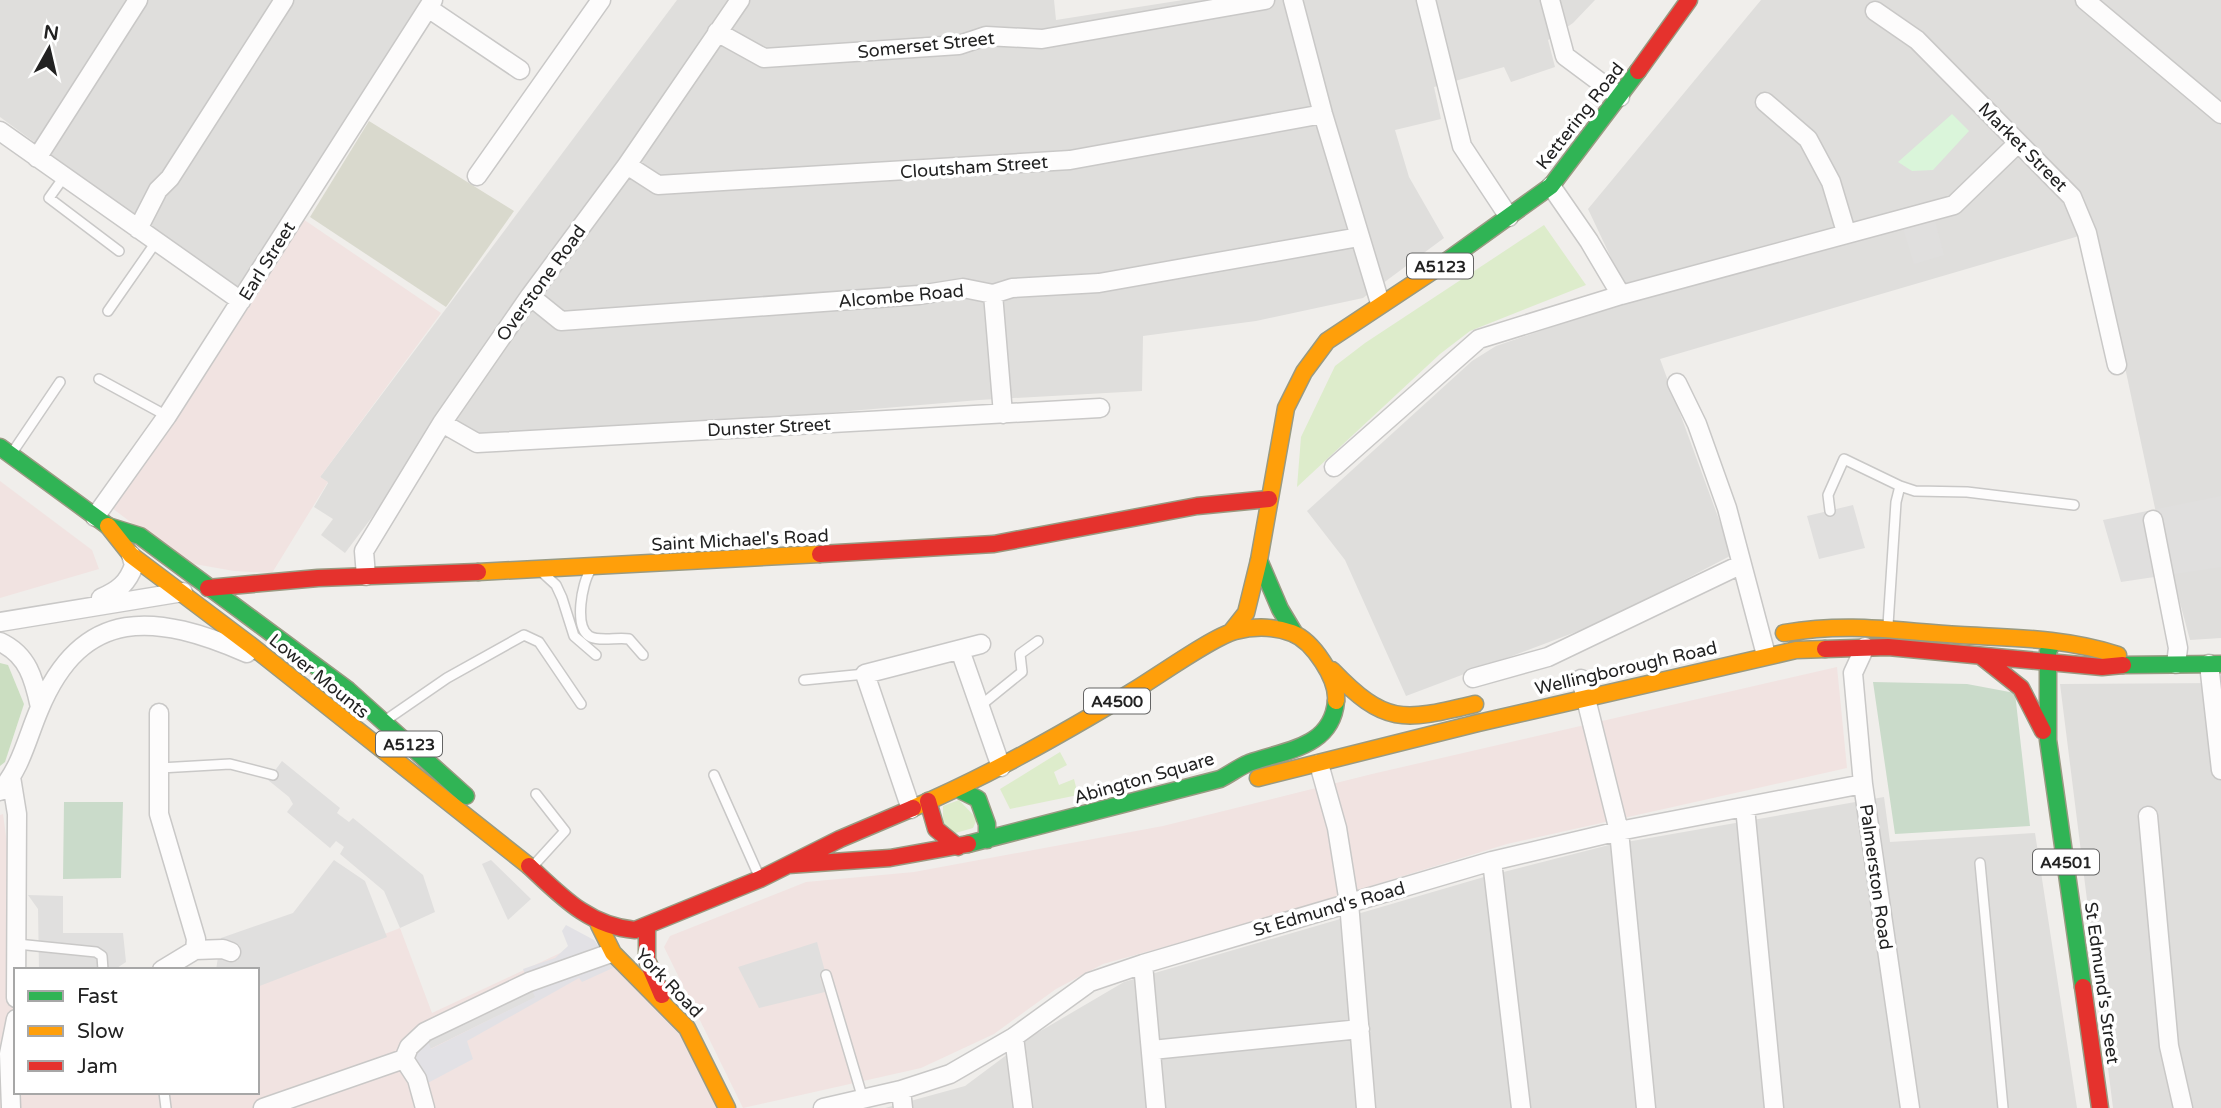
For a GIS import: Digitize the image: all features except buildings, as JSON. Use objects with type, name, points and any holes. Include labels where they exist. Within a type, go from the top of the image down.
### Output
[{"type":"main road","name":"Kettering Road","points":[[1259,560],[1286,408],[1304,372],[1328,341],[1380,303],[1456,256],[1550,186],[1620,97],[1689,0]]},
{"type":"main road","name":"A5123","points":[[5,451],[102,521],[140,536],[208,588]]},
{"type":"main road","name":"Saint Michael's Road","points":[[208,588],[366,576],[540,570],[994,544],[1014,536],[1064,532],[1232,500],[1269,499]]},
{"type":"main road","name":"Lower Mounts","points":[[102,521],[131,555],[249,644],[480,829],[500,838],[598,925]]},
{"type":"main road","name":"A5123","points":[[1231,632],[1246,613],[1259,560]]},
{"type":"main road","points":[[1259,560],[1280,609],[1295,634]]},
{"type":"main road","points":[[249,644],[243,630],[244,613],[256,592],[272,582]]},
{"type":"main road","name":"Lower Mounts","points":[[208,588],[385,721],[491,818],[500,838]]},
{"type":"main road","name":"Abington Square","points":[[598,925],[621,931],[647,926],[760,879],[788,865],[911,809],[958,789],[1231,632],[1260,626],[1295,634],[1327,666],[1337,692],[1335,715],[1320,738],[1307,746],[1247,764],[1220,779],[958,848],[890,858],[788,865]]},
{"type":"main road","name":"Wellingborough Road","points":[[1741,642],[1827,628],[1888,626],[1963,635],[1995,634],[2101,648],[2139,663]]},
{"type":"main road","name":"Wellingborough Road","points":[[1963,635],[1993,645],[2030,651],[2047,662]]},
{"type":"main road","name":"St Edmund's Street","points":[[2057,643],[2050,646],[2047,662],[2048,740],[2100,1108]]},
{"type":"main road","name":"Wellingborough Road","points":[[1220,779],[1253,780],[1766,655],[1822,648],[1888,647],[2102,667],[2139,663],[2215,664]]},
{"type":"main road","name":"St Edmund's Street","points":[[1982,657],[2021,688],[2048,740]]},
{"type":"main road","points":[[1327,666],[1357,698],[1385,715],[1416,718],[1496,699]]},
{"type":"main road","points":[[958,789],[978,799],[986,824],[987,840]]},
{"type":"main road","points":[[928,802],[928,814],[937,835],[958,848]]},
{"type":"main road","name":"York Road","points":[[598,925],[613,953],[642,984],[666,1003],[695,1040],[727,1108]]},
{"type":"main road","points":[[647,926],[647,961],[666,1003]]},
{"type":"street","points":[[37,158],[138,0]]},
{"type":"street","points":[[138,229],[158,190],[170,178],[284,0]]},
{"type":"street","points":[[477,176],[601,0]]},
{"type":"street","name":"Overstone Road","points":[[366,576],[364,551],[442,423],[530,296],[627,165],[740,0]]},
{"type":"street","name":"Somerset Street","points":[[717,32],[764,58],[959,45],[986,36],[1042,39],[1265,0]]},
{"type":"street","points":[[1293,0],[1323,114],[1380,303]]},
{"type":"street","points":[[1426,0],[1462,146],[1509,217]]},
{"type":"street","points":[[1550,0],[1565,56],[1620,97]]},
{"type":"street","points":[[2085,0],[2221,114]]},
{"type":"street","points":[[430,4],[520,70]]},
{"type":"street","name":"Earl Street","points":[[102,521],[430,4]]},
{"type":"street","name":"Market Street","points":[[1875,11],[1917,40],[2072,197],[2087,233],[2117,365]]},
{"type":"street","points":[[1765,102],[1808,139],[1831,182],[1846,232]]},
{"type":"street","name":"Cloutsham Street","points":[[627,165],[659,185],[1008,166],[1070,160],[1323,114]]},
{"type":"street","points":[[0,131],[242,301]]},
{"type":"street","points":[[1334,467],[1479,339],[1621,295],[1846,232],[1954,205],[2018,143]]},
{"type":"street","points":[[1550,186],[1590,241],[1621,295]]},
{"type":"street","name":"Alcombe Road","points":[[530,296],[561,321],[919,295],[963,288],[993,294],[1012,288],[1099,283],[1359,236]]},
{"type":"street","points":[[993,294],[1003,414]]},
{"type":"street","points":[[1677,383],[1697,424],[1727,508],[1766,655]]},
{"type":"street","name":"Dunster Street","points":[[442,423],[477,443],[1100,408]]},
{"type":"street","points":[[2153,520],[2178,648],[2176,664]]},
{"type":"street","points":[[85,606],[117,591],[132,572],[134,565],[131,555]]},
{"type":"street","points":[[1473,678],[1548,657],[1740,565]]},
{"type":"street","points":[[0,622],[208,588]]},
{"type":"street","points":[[17,968],[23,895],[17,814],[6,784],[40,707],[58,675],[82,646],[96,635],[130,625],[181,630],[223,643],[276,666]]},
{"type":"street","points":[[0,642],[9,646],[28,665],[40,707]]},
{"type":"street","points":[[911,809],[865,674],[981,644]]},
{"type":"street","name":"Palmerston Road","points":[[1865,647],[1853,673],[1863,784],[1910,1108]]},
{"type":"street","points":[[960,650],[1001,766]]},
{"type":"street","points":[[2215,664],[2221,770]]},
{"type":"street","points":[[1581,679],[1619,831],[1646,1108]]},
{"type":"street","points":[[159,713],[159,814],[196,939],[195,950]]},
{"type":"street","points":[[1319,764],[1337,828],[1349,903],[1366,1108]]},
{"type":"street","name":"St Edmund's Road","points":[[823,1108],[863,1099],[902,1099],[1014,1037],[1090,982],[1143,964],[1492,861],[1619,831],[1863,784]]},
{"type":"street","points":[[1745,807],[1774,1108]]},
{"type":"street","points":[[2148,816],[2169,1046],[2183,1108]]},
{"type":"street","points":[[1492,861],[1521,1108]]},
{"type":"street","points":[[165,968],[195,950],[223,949],[231,952]]},
{"type":"street","points":[[263,1108],[404,1059],[409,1047],[425,1032],[529,982],[608,954]]},
{"type":"street","points":[[1143,964],[1156,1108]]},
{"type":"street","points":[[10,1108],[9,1054],[14,1029]]},
{"type":"street","points":[[1152,1050],[1360,1029]]},
{"type":"street","points":[[1014,1037],[1023,1108]]},
{"type":"street","points":[[404,1059],[417,1079],[425,1108]]},
{"type":"lane","points":[[64,177],[49,198],[119,251]]},
{"type":"lane","points":[[108,311],[156,242]]},
{"type":"lane","points":[[99,379],[167,416]]},
{"type":"lane","points":[[5,451],[60,382]]},
{"type":"lane","points":[[1830,511],[1828,495],[1844,459],[1915,491],[1967,492],[2074,505]]},
{"type":"lane","points":[[1888,647],[1896,502],[1900,486]]},
{"type":"lane","points":[[592,567],[583,582],[583,629],[588,636],[596,638],[629,639],[643,655]]},
{"type":"lane","points":[[540,570],[559,591],[574,636],[596,655]]},
{"type":"lane","points":[[371,742],[385,721],[447,678],[524,635],[539,642],[581,704]]},
{"type":"lane","points":[[980,706],[1022,672],[1020,654],[1038,641]]},
{"type":"lane","points":[[804,680],[865,674]]},
{"type":"lane","points":[[160,768],[230,764],[273,775]]},
{"type":"lane","points":[[714,775],[760,879]]},
{"type":"lane","points":[[532,867],[565,831],[537,794]]},
{"type":"lane","points":[[1980,863],[2003,1108]]},
{"type":"lane","points":[[17,944],[96,952],[102,956],[103,968]]},
{"type":"lane","points":[[826,975],[863,1099]]},
{"type":"shaded area","points":[[0,0],[423,0],[239,292],[0,117]]},
{"type":"shaded area","points":[[677,0],[1054,0],[1056,20],[1183,0],[1595,0],[1573,23],[1548,40],[1555,67],[1511,82],[1504,67],[1434,87],[1441,119],[1395,130],[1409,177],[1444,238],[1363,298],[1256,321],[1143,336],[1142,391],[979,400],[477,443],[443,423],[345,553],[321,535],[333,519],[314,507],[328,483],[320,477]]},
{"type":"shaded area","points":[[1761,0],[2221,0],[2221,638],[2190,640],[2156,513],[2096,231],[1660,359],[1732,555],[1605,621],[1406,696],[1345,560],[1307,511],[1472,361],[1496,346],[1631,300],[1588,209]]},
{"type":"shaded area","points":[[369,121],[514,211],[446,307],[310,217]]},
{"type":"shaded area","points":[[1932,210],[1944,255],[1914,264],[1900,218]]},
{"type":"shaded area","points":[[300,217],[441,313],[320,477],[328,482],[272,573],[234,571],[183,562],[112,508]]},
{"type":"shaded area","points":[[0,481],[92,550],[99,569],[0,598]]},
{"type":"shaded area","points":[[2221,496],[2221,567],[2121,582],[2103,520]]},
{"type":"shaded area","points":[[1853,505],[1865,548],[1819,559],[1807,516]]},
{"type":"shaded area","points":[[1837,667],[1847,768],[1507,844],[1254,922],[1103,964],[1056,989],[994,1034],[921,1068],[743,1108],[664,947],[670,936],[806,882],[914,872],[1163,826],[1372,774]]},
{"type":"shaded area","points":[[2221,683],[2221,1108],[2113,1108],[2060,684]]},
{"type":"shaded area","points":[[282,761],[340,808],[337,813],[349,822],[353,818],[423,875],[435,912],[400,928],[384,891],[340,854],[344,847],[336,841],[330,848],[287,812],[293,804],[289,797],[268,780]]},
{"type":"shaded area","points":[[1884,797],[1890,842],[2035,833],[2077,1108],[885,1108],[965,1086],[1032,1036],[1124,982],[1484,877],[1609,845]]},
{"type":"shaded area","points":[[3,814],[17,917],[17,968],[14,968],[14,1094],[259,1094],[259,983],[400,928],[432,1013],[588,940],[674,1023],[726,1108],[0,1108],[0,815]]},
{"type":"shaded area","points":[[334,860],[365,881],[387,937],[259,986],[259,968],[216,968],[221,938],[293,913]]},
{"type":"shaded area","points":[[491,860],[531,899],[508,920],[482,864]]},
{"type":"shaded area","points":[[28,895],[63,896],[63,933],[123,933],[126,962],[117,968],[39,968],[38,909]]},
{"type":"shaded area","points":[[566,925],[594,940],[615,967],[582,982],[579,978],[467,1041],[473,1059],[424,1085],[412,1052],[427,1039],[431,1049],[535,997],[523,969],[555,958],[568,946],[562,931]]},
{"type":"shaded area","points":[[817,942],[826,975],[820,977],[825,992],[759,1008],[738,967]]},
{"type":"shaded area","points":[[529,982],[536,997],[430,1049],[427,1039]]},
{"type":"green space","points":[[1952,114],[1969,131],[1933,170],[1912,171],[1898,162]]},
{"type":"green space","points":[[1544,225],[1586,285],[1470,331],[1440,354],[1297,487],[1301,437],[1335,366],[1365,343]]},
{"type":"green space","points":[[0,663],[8,665],[24,704],[5,762],[0,766]]},
{"type":"green space","points":[[1873,682],[1967,684],[2015,693],[2030,826],[1895,834]]},
{"type":"green space","points":[[1060,752],[1067,765],[1054,772],[1059,785],[1074,779],[1078,795],[1010,809],[1000,789]]},
{"type":"green space","points":[[959,800],[977,819],[973,828],[952,834],[943,829],[943,806]]},
{"type":"green space","points":[[64,802],[123,802],[121,878],[63,879]]},
{"type":"traffic: fast","points":[[1437,268],[1551,186],[1638,71]]},
{"type":"traffic: fast","points":[[0,447],[108,526],[140,536],[348,690],[466,796]]},
{"type":"traffic: fast","points":[[1259,560],[1280,609],[1295,634]]},
{"type":"traffic: fast","points":[[2051,646],[2048,651],[2048,740],[2083,987]]},
{"type":"traffic: fast","points":[[2123,665],[2221,664]]},
{"type":"traffic: fast","points":[[968,844],[1220,779],[1249,763],[1291,750],[1316,738],[1326,729],[1333,717],[1336,701]]},
{"type":"traffic: fast","points":[[958,789],[978,799],[987,824],[987,840]]},
{"type":"traffic: slow","points":[[1231,632],[1246,613],[1259,560],[1286,408],[1304,372],[1327,341],[1437,268]]},
{"type":"traffic: slow","points":[[108,526],[131,555],[249,644],[529,866]]},
{"type":"traffic: slow","points":[[478,572],[820,554]]},
{"type":"traffic: slow","points":[[913,808],[1023,754],[1130,693],[1212,641],[1235,631],[1271,628],[1300,637],[1323,662],[1333,682],[1336,701]]},
{"type":"traffic: slow","points":[[1784,633],[1830,628],[1893,630],[2040,640],[2079,645],[2118,655]]},
{"type":"traffic: slow","points":[[1258,778],[1478,723],[1796,650],[1825,649]]},
{"type":"traffic: slow","points":[[1332,670],[1367,701],[1382,710],[1397,714],[1430,714],[1475,704]]},
{"type":"traffic: slow","points":[[599,925],[613,953],[687,1028],[727,1108]]},
{"type":"traffic: jam","points":[[1638,71],[1689,0]]},
{"type":"traffic: jam","points":[[820,554],[994,544],[1197,506],[1269,499]]},
{"type":"traffic: jam","points":[[208,588],[318,578],[478,572]]},
{"type":"traffic: jam","points":[[1825,649],[1888,647],[2102,667],[2123,665]]},
{"type":"traffic: jam","points":[[1982,657],[2021,688],[2043,731]]},
{"type":"traffic: jam","points":[[928,801],[936,829],[958,847]]},
{"type":"traffic: jam","points":[[529,866],[565,899],[590,916],[604,923],[635,930],[760,879],[840,839],[913,808]]},
{"type":"traffic: jam","points":[[788,865],[890,858],[968,844]]},
{"type":"traffic: jam","points":[[647,926],[647,960],[662,995]]},
{"type":"traffic: jam","points":[[2083,987],[2100,1108]]}]
